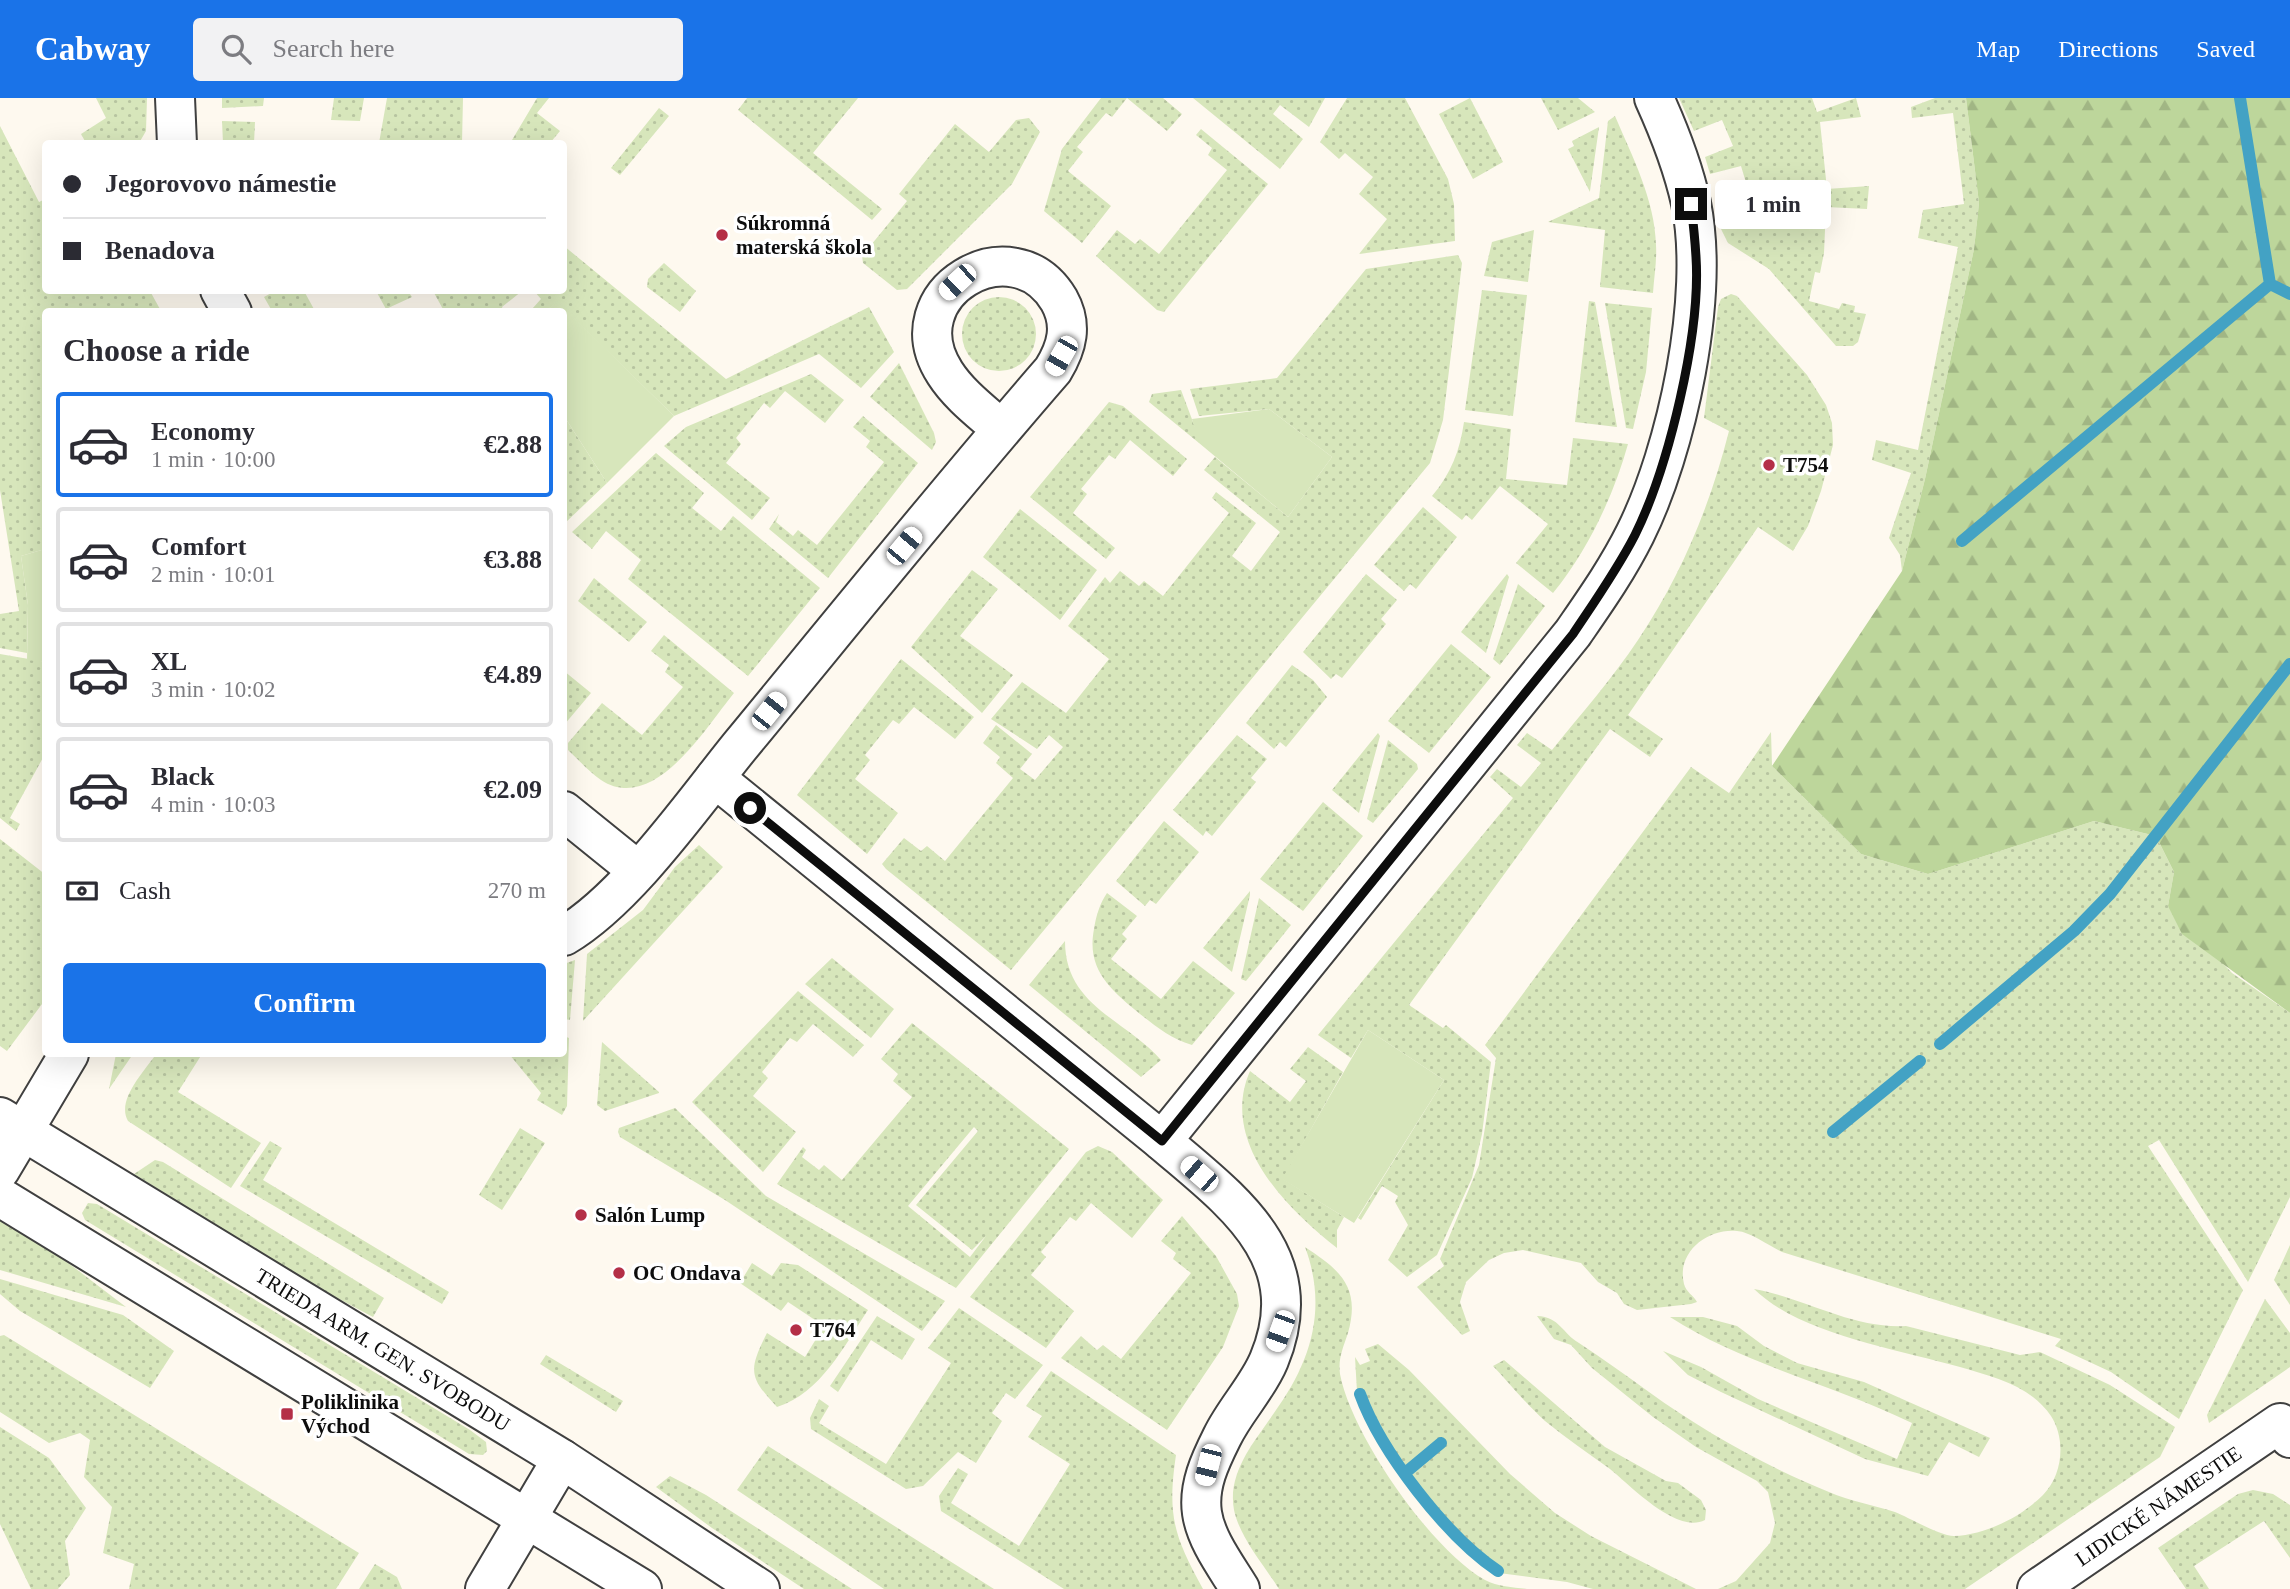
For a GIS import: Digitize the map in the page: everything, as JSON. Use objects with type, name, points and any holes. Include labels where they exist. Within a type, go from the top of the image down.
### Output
[{"type":"street","points":[[175,98],[177,140]]},
{"type":"street","points":[[1162,1141],[1573,634],[1609,580],[1635,534],[1657,484],[1676,412],[1694,312],[1697,258],[1691,204],[1674,148],[1654,98]]},
{"type":"street","points":[[567,934],[590,918],[637,870],[1002,429]]},
{"type":"street","points":[[715,778],[1162,1141],[1237,1206],[1251,1222],[1272,1258],[1279,1278],[1282,1303],[1280,1331],[1268,1363],[1229,1422],[1208,1465],[1202,1491],[1202,1513],[1208,1532],[1240,1589]]},
{"type":"street","points":[[567,813],[637,870]]},
{"type":"street","points":[[0,1170],[12,1124],[67,1057]]},
{"type":"street","name":"TRIEDA ARM. GEN. SVOBODU","points":[[12,1124],[562,1459],[760,1589]]},
{"type":"street","points":[[0,1197],[642,1589]]},
{"type":"street","name":"LIDICKÉ NÁMESTIE","points":[[2037,1589],[2287,1426]]},
{"type":"street","points":[[485,1589],[562,1459]]},
{"type":"green space","points":[[96,98],[147,98],[146,131],[141,140],[84,140],[81,134],[106,118]]},
{"type":"green space","points":[[222,98],[264,98],[263,106],[222,108]]},
{"type":"green space","points":[[334,98],[364,98],[360,121],[331,120]]},
{"type":"green space","points":[[387,98],[463,98],[462,140],[380,140]]},
{"type":"green space","points":[[537,98],[549,98],[537,113],[560,131],[552,140],[512,140]]},
{"type":"green space","points":[[747,98],[858,98],[813,153],[882,209],[872,220],[738,110]]},
{"type":"green space","points":[[1101,98],[1127,98],[1112,117],[1106,113],[1077,147],[1083,152],[1068,171],[1111,206],[1082,243],[1044,211],[1062,149]]},
{"type":"green space","points":[[1127,98],[1163,98],[1182,114],[1167,131]]},
{"type":"green space","points":[[1193,98],[1325,98],[1309,127],[1280,105],[1273,114],[1303,139],[1280,169]]},
{"type":"green space","points":[[1347,98],[1405,98],[1448,179],[1454,204],[1455,241],[1359,254],[1387,219],[1359,194],[1373,177],[1345,153],[1339,159],[1320,142]]},
{"type":"green space","points":[[1470,98],[1503,162],[1473,179],[1439,114]]},
{"type":"green space","points":[[1541,98],[1578,98],[1595,112],[1558,130]]},
{"type":"green space","points":[[1679,98],[1812,98],[1817,112],[1856,98],[1861,117],[1820,122],[1827,189],[1869,186],[1867,209],[1826,207],[1824,253],[1820,273],[1815,272],[1809,301],[1839,309],[1842,303],[1855,306],[1854,312],[1866,314],[1858,342],[1853,346],[1836,346],[1769,269],[1728,243],[1721,229],[1719,205],[1750,196],[1741,166],[1710,174],[1705,157],[1733,146],[1722,120],[1694,131]]},
{"type":"green space","points":[[1935,98],[1966,98],[1979,203],[1974,249],[1925,479],[1902,571],[1900,555],[1889,538],[1911,473],[1872,460],[1876,440],[1918,450],[1958,247],[1918,238],[1923,210],[1964,204],[1953,113],[1912,118],[1911,107]]},
{"type":"green space","points":[[1966,98],[2290,98],[2290,1013],[2182,934],[2168,906],[2174,872],[2156,836],[2094,821],[1928,874],[1861,854],[1772,766],[1902,571],[1925,479],[1974,249],[1979,203]]},
{"type":"green space","points":[[659,108],[669,116],[620,175],[611,168]]},
{"type":"green space","points":[[1615,116],[1642,179],[1652,211],[1656,251],[1653,293],[1600,287],[1605,230],[1548,222],[1599,198],[1608,121]]},
{"type":"green space","points":[[1029,118],[1040,132],[1012,184],[907,289],[897,290],[863,263],[862,256],[907,201],[899,194],[955,124],[989,152],[1016,120]]},
{"type":"green space","points":[[222,121],[255,122],[254,140],[223,140]]},
{"type":"green space","points":[[0,126],[39,202],[42,200],[42,294],[152,294],[159,308],[42,308],[42,550],[21,556],[28,605],[27,653],[0,648],[0,614],[19,611],[0,490]]},
{"type":"green space","points":[[1599,127],[1590,192],[1568,149],[1574,146],[1572,141]]},
{"type":"green space","points":[[1201,129],[1268,184],[1164,312],[1157,310],[1096,256],[1117,230],[1135,244],[1140,239],[1159,254],[1227,170],[1208,155],[1212,148],[1196,135]]},
{"type":"green space","points":[[1534,230],[1528,282],[1484,276],[1492,242]]},
{"type":"green space","points":[[567,248],[726,379],[869,307],[894,352],[861,388],[819,354],[674,416],[567,312],[567,308],[557,302],[550,308],[533,308],[541,299],[537,294],[567,294]]},
{"type":"green space","points":[[1458,255],[1462,263],[1443,420],[1430,463],[1011,970],[882,864],[904,838],[921,851],[927,846],[945,861],[1013,778],[996,763],[1000,757],[983,743],[996,725],[1032,754],[1020,769],[1035,780],[1063,747],[1049,735],[1037,749],[991,719],[1022,682],[1066,713],[1109,659],[1068,626],[1105,577],[1110,583],[1120,571],[1139,586],[1144,581],[1163,596],[1229,513],[1212,498],[1216,492],[1256,523],[1232,556],[1251,571],[1280,532],[1204,470],[1215,457],[1288,517],[1332,457],[1269,409],[1199,416],[1190,389],[1277,378],[1366,269]]},
{"type":"green space","points":[[664,263],[696,291],[680,312],[647,287],[648,279]]},
{"type":"green space","points":[[1482,290],[1527,295],[1513,416],[1465,410]]},
{"type":"green space","points":[[270,294],[306,294],[313,308],[270,308],[264,297]]},
{"type":"green space","points":[[378,294],[410,294],[412,297],[388,308],[385,308]]},
{"type":"green space","points":[[435,294],[518,294],[502,308],[442,308]]},
{"type":"green space","points":[[1731,294],[1737,296],[1807,375],[1826,405],[1832,423],[1833,445],[1821,491],[1808,526],[1793,551],[1758,527],[1628,715],[1663,739],[1650,757],[1610,729],[1409,1005],[1443,1028],[1446,1025],[1491,1062],[1482,1134],[1472,1178],[1437,1255],[1407,1277],[1388,1260],[1408,1225],[1395,1202],[1398,1196],[1382,1186],[1361,1220],[1358,1218],[1444,1080],[1368,1030],[1351,1058],[1318,1035],[1513,798],[1490,777],[1497,769],[1521,787],[1541,763],[1517,745],[1527,733],[1552,750],[1628,654],[1668,591],[1703,513],[1729,431],[1704,418],[1718,307],[1721,299]]},
{"type":"green space","points":[[999,297],[1020,303],[1030,313],[1036,334],[1030,355],[1020,365],[999,371],[978,365],[968,355],[962,334],[968,313],[978,303]]},
{"type":"green space","points":[[557,301],[564,308],[549,308]]},
{"type":"green space","points":[[1589,301],[1595,302],[1617,427],[1575,422]]},
{"type":"green space","points":[[1605,303],[1652,308],[1646,372],[1633,429],[1626,428]]},
{"type":"green space","points":[[567,311],[674,416],[607,483],[567,421]]},
{"type":"green space","points":[[899,363],[934,433],[936,442],[932,450],[870,397]]},
{"type":"green space","points":[[811,374],[844,400],[825,423],[785,391],[770,408],[764,403],[736,438],[741,444],[726,463],[770,498],[752,520],[664,446],[686,427]]},
{"type":"green space","points":[[1181,390],[1199,443],[1149,402],[1152,394]]},
{"type":"green space","points":[[1109,402],[1123,406],[1187,459],[1173,476],[1130,440],[1115,459],[1109,455],[1081,489],[1087,494],[1073,513],[1115,548],[1106,559],[1030,497]]},
{"type":"green space","points":[[1269,409],[1332,457],[1288,517],[1199,443],[1192,419]]},
{"type":"green space","points":[[863,416],[918,463],[828,578],[769,529],[779,514],[776,522],[793,536],[798,530],[817,545],[884,462],[866,447],[870,441],[853,427]]},
{"type":"green space","points":[[567,421],[607,483],[567,521]]},
{"type":"green space","points":[[1464,422],[1511,429],[1506,479],[1567,485],[1573,438],[1628,444],[1598,522],[1577,560],[1553,593],[1516,563],[1548,524],[1500,486],[1472,520],[1466,515],[1462,520],[1432,496],[1454,461]]},
{"type":"green space","points":[[656,453],[704,493],[692,508],[721,531],[733,516],[820,588],[748,676],[628,579],[641,560],[606,531],[592,549],[572,532]]},
{"type":"green space","points":[[1423,507],[1457,537],[1416,589],[1410,584],[1404,591],[1374,565]]},
{"type":"green space","points":[[1020,509],[1097,570],[1060,620],[983,557]]},
{"type":"green space","points":[[42,550],[42,662],[27,660],[28,605],[21,556]]},
{"type":"green space","points":[[972,570],[998,589],[960,636],[1013,675],[982,713],[911,647]]},
{"type":"green space","points":[[1366,574],[1397,600],[1381,619],[1386,624],[1342,678],[1336,674],[1331,679],[1303,652]]},
{"type":"green space","points":[[1507,574],[1509,577],[1486,653],[1461,632]]},
{"type":"green space","points":[[594,578],[647,622],[629,642],[578,601]]},
{"type":"green space","points":[[1518,584],[1545,606],[1500,665],[1493,659]]},
{"type":"green space","points":[[664,635],[734,693],[694,745],[677,762],[659,777],[640,786],[621,788],[592,773],[568,750],[568,743],[602,703],[642,735],[683,687],[665,672],[669,665],[651,651]]},
{"type":"green space","points":[[1451,644],[1491,677],[1429,753],[1388,721]]},
{"type":"green space","points":[[0,654],[42,661],[42,759],[10,818],[20,824],[16,831],[0,818]]},
{"type":"green space","points":[[901,659],[974,717],[955,739],[914,707],[899,724],[893,720],[865,755],[870,760],[855,779],[898,813],[867,854],[797,795]]},
{"type":"green space","points":[[1292,665],[1313,680],[1327,697],[1286,747],[1280,742],[1274,749],[1246,723]]},
{"type":"green space","points":[[567,673],[591,693],[567,721]]},
{"type":"green space","points":[[1771,732],[1772,766],[1861,854],[1928,874],[2094,821],[2156,836],[2174,872],[2168,906],[2232,973],[2290,1013],[2290,1197],[2248,1282],[2159,1140],[2148,1146],[2243,1290],[2179,1419],[2111,1372],[2055,1346],[2061,1339],[1782,1252],[1737,1231],[1726,1231],[1705,1238],[1690,1252],[1683,1272],[1685,1287],[1697,1302],[1691,1304],[1637,1310],[1624,1304],[1617,1293],[1598,1282],[1581,1263],[1523,1250],[1504,1253],[1489,1260],[1466,1282],[1460,1302],[1470,1331],[1462,1335],[1417,1287],[1444,1266],[1440,1259],[1479,1165],[1496,1058],[1485,1045],[1691,767],[1729,793]]},
{"type":"green space","points":[[1378,733],[1380,736],[1359,813],[1332,790]]},
{"type":"green space","points":[[1237,735],[1267,759],[1251,778],[1256,782],[1212,836],[1206,831],[1203,836],[1173,810]]},
{"type":"green space","points":[[1388,740],[1417,764],[1418,769],[1373,823],[1367,819]]},
{"type":"green space","points":[[1323,802],[1363,836],[1303,911],[1260,879]]},
{"type":"green space","points":[[1164,821],[1199,852],[1156,904],[1150,900],[1145,906],[1116,881]]},
{"type":"green space","points":[[0,839],[42,872],[42,1004],[7,1051],[0,1046]]},
{"type":"green space","points":[[699,845],[723,867],[583,1021],[587,954],[643,910],[675,867]]},
{"type":"green space","points":[[1250,891],[1250,895],[1232,972],[1203,948]]},
{"type":"green space","points":[[1107,893],[1137,916],[1122,934],[1127,939],[1111,959],[1161,999],[1193,961],[1235,993],[1192,1045],[1171,1036],[1140,1014],[1119,996],[1097,968],[1092,943],[1097,915]]},
{"type":"green space","points":[[1259,898],[1291,925],[1246,981],[1241,979]]},
{"type":"green space","points":[[1065,941],[1068,963],[1075,981],[1086,996],[1161,1060],[1141,1077],[1029,985]]},
{"type":"green space","points":[[832,958],[894,1009],[871,1038],[805,984]]},
{"type":"green space","points":[[575,960],[570,1020],[567,1020],[567,963]]},
{"type":"green space","points":[[798,991],[864,1045],[853,1057],[813,1024],[797,1042],[790,1038],[762,1072],[768,1078],[753,1096],[796,1132],[763,1172],[692,1102]]},
{"type":"green space","points":[[912,1023],[1069,1149],[956,1288],[777,1184],[803,1147],[806,1150],[802,1157],[819,1170],[824,1165],[842,1180],[912,1097],[893,1081],[898,1074],[881,1059]],"holes":[[[974,1127],[978,1131],[916,1205],[972,1250],[986,1236],[970,1257],[908,1206]]]},
{"type":"green space","points":[[1368,1030],[1444,1080],[1354,1223],[1282,1179]]},
{"type":"green space","points":[[567,1037],[569,1038],[567,1106],[562,1115],[537,1100],[541,1093],[511,1057],[567,1057]]},
{"type":"green space","points":[[602,1042],[659,1093],[605,1111],[597,1105]]},
{"type":"green space","points":[[1308,1047],[1343,1072],[1283,1179],[1344,1217],[1337,1230],[1337,1248],[1279,1194],[1263,1172],[1243,1123],[1243,1097],[1250,1071],[1290,1102],[1306,1081],[1290,1069]]},
{"type":"green space","points":[[115,1057],[131,1057],[109,1089]]},
{"type":"green space","points":[[154,1057],[200,1057],[178,1092],[261,1143],[231,1188],[128,1121],[125,1113],[128,1095]]},
{"type":"green space","points":[[675,1108],[766,1196],[945,1301],[922,1331],[725,1200],[620,1137],[619,1128]]},
{"type":"green space","points":[[520,1128],[545,1143],[502,1210],[479,1195]]},
{"type":"green space","points":[[270,1141],[282,1148],[263,1180],[449,1292],[442,1304],[240,1186]]},
{"type":"green space","points":[[1098,1146],[1112,1152],[1163,1200],[1132,1238],[1091,1203],[1076,1221],[1070,1217],[1041,1252],[1046,1257],[1031,1275],[1074,1311],[1046,1348],[970,1297],[1086,1152]]},
{"type":"green space","points":[[155,1160],[163,1162],[384,1298],[373,1317],[309,1283],[134,1174]]},
{"type":"green space","points":[[88,1203],[97,1204],[470,1430],[486,1442],[487,1451],[483,1455],[469,1454],[85,1220],[82,1213]]},
{"type":"green space","points":[[1182,1216],[1216,1256],[1237,1294],[1239,1306],[1223,1347],[1167,1430],[1061,1358],[1081,1336],[1097,1350],[1103,1345],[1121,1359],[1191,1273],[1173,1259],[1176,1253],[1161,1241]]},
{"type":"green space","points":[[0,1220],[63,1259],[126,1307],[0,1270]]},
{"type":"green space","points":[[2290,1245],[2290,1305],[2274,1280]]},
{"type":"green space","points":[[1305,1247],[1337,1272],[1349,1292],[1352,1303],[1351,1317],[1340,1358],[1340,1374],[1347,1399],[1376,1458],[1418,1517],[1464,1565],[1490,1582],[1527,1589],[1279,1589],[1253,1551],[1241,1531],[1234,1510],[1235,1483],[1244,1458],[1298,1374],[1312,1334],[1315,1292]]},
{"type":"green space","points":[[752,1263],[772,1276],[781,1263],[798,1265],[868,1310],[819,1380],[793,1400],[777,1407],[761,1388],[754,1373],[754,1365],[767,1333],[805,1357],[824,1326],[788,1302],[781,1311],[740,1283]]},
{"type":"green space","points":[[0,1279],[123,1315],[174,1351],[150,1388],[20,1311],[0,1294]]},
{"type":"green space","points":[[1754,1289],[1867,1323],[1906,1326],[2020,1355],[2040,1352],[2110,1385],[2175,1427],[2160,1457],[1965,1589],[1718,1589],[1736,1581],[1770,1543],[1775,1523],[1768,1492],[1757,1481],[1696,1447],[1653,1417],[1592,1368],[1571,1345],[1554,1339],[1537,1316],[1556,1322],[1573,1339],[1669,1406],[1759,1460],[1829,1492],[1895,1512],[1948,1535],[1978,1532],[2024,1511],[2050,1487],[2060,1457],[2059,1435],[2051,1416],[2042,1405],[2022,1390],[1960,1367],[1823,1329],[1773,1305]]},
{"type":"green space","points":[[2265,1299],[2290,1333],[2290,1367],[2209,1423],[2207,1415]]},
{"type":"green space","points":[[959,1308],[1043,1365],[1015,1399],[1006,1393],[992,1413],[1002,1421],[976,1463],[958,1452],[923,1486],[906,1489],[811,1429],[810,1418],[819,1399],[829,1406],[819,1423],[886,1464],[951,1363],[928,1348]]},
{"type":"green space","points":[[877,1316],[915,1339],[902,1360],[871,1340],[838,1392],[830,1386]]},
{"type":"green space","points":[[1670,1317],[1703,1317],[1737,1326],[1764,1346],[1797,1363],[1864,1382],[1990,1438],[1979,1457],[1949,1442],[1928,1476],[1865,1459],[1688,1375],[1663,1351],[1701,1367],[1758,1399],[1897,1459],[1912,1423],[1728,1348]]},
{"type":"green space","points":[[4,1335],[359,1553],[336,1589],[129,1589],[134,1564],[103,1553],[112,1507],[84,1477],[90,1440],[80,1433],[49,1443],[0,1412],[0,1336]]},
{"type":"green space","points":[[1378,1344],[1409,1370],[1510,1474],[1555,1513],[1591,1536],[1696,1589],[1593,1589],[1567,1582],[1499,1573],[1501,1569],[1467,1544],[1439,1513],[1379,1426],[1362,1393],[1357,1392],[1355,1357],[1360,1365],[1370,1361],[1365,1349]]},
{"type":"green space","points":[[546,1355],[623,1401],[616,1412],[540,1364]]},
{"type":"green space","points":[[1504,1360],[1605,1447],[1666,1481],[1678,1483],[1701,1500],[1706,1510],[1705,1520],[1694,1523],[1668,1515],[1545,1421],[1493,1366]]},
{"type":"green space","points":[[1051,1371],[1176,1455],[1172,1494],[1175,1525],[1185,1554],[1203,1589],[1064,1589],[941,1511],[939,1496],[958,1468],[968,1474],[951,1503],[1019,1546],[1070,1464],[1028,1437],[1042,1416],[1026,1406]]},
{"type":"green space","points":[[0,1427],[49,1458],[86,1508],[65,1541],[70,1575],[58,1589],[31,1589],[0,1524]]},
{"type":"green space","points":[[768,1446],[994,1589],[884,1589],[737,1490]]},
{"type":"green space","points":[[670,1476],[706,1495],[852,1589],[804,1589],[656,1487]]},
{"type":"green space","points":[[2253,1490],[2273,1494],[2290,1505],[2290,1558],[2264,1521],[2194,1566],[2209,1589],[2186,1589],[2158,1548],[2238,1494]]},
{"type":"green space","points":[[375,1564],[397,1577],[402,1589],[359,1589]]},
{"type":"waterway","points":[[2240,98],[2270,284]]},
{"type":"waterway","points":[[2270,284],[2290,294]]},
{"type":"waterway","points":[[1962,541],[2270,284]]},
{"type":"waterway","points":[[1940,1044],[2074,931],[2110,894],[2290,664]]},
{"type":"waterway","points":[[1833,1132],[1920,1061]]},
{"type":"waterway","points":[[1360,1394],[1383,1441],[1418,1492],[1458,1537],[1498,1571]]},
{"type":"waterway","points":[[1405,1473],[1441,1443]]},
{"type":"place","name":"Súkromná materská škola","points":[[722,235]]},
{"type":"place","name":"T754","points":[[1769,465]]},
{"type":"place","name":"Salón Lump","points":[[581,1215]]},
{"type":"place","name":"OC Ondava","points":[[619,1273]]},
{"type":"place","name":"T764","points":[[796,1330]]},
{"type":"place","name":"Poliklinika Východ","points":[[287,1414]]},
{"type":"route","points":[[750,808],[1162,1141],[1573,634],[1609,580],[1635,534],[1657,484],[1676,412],[1694,312],[1697,258],[1691,204]]}]
